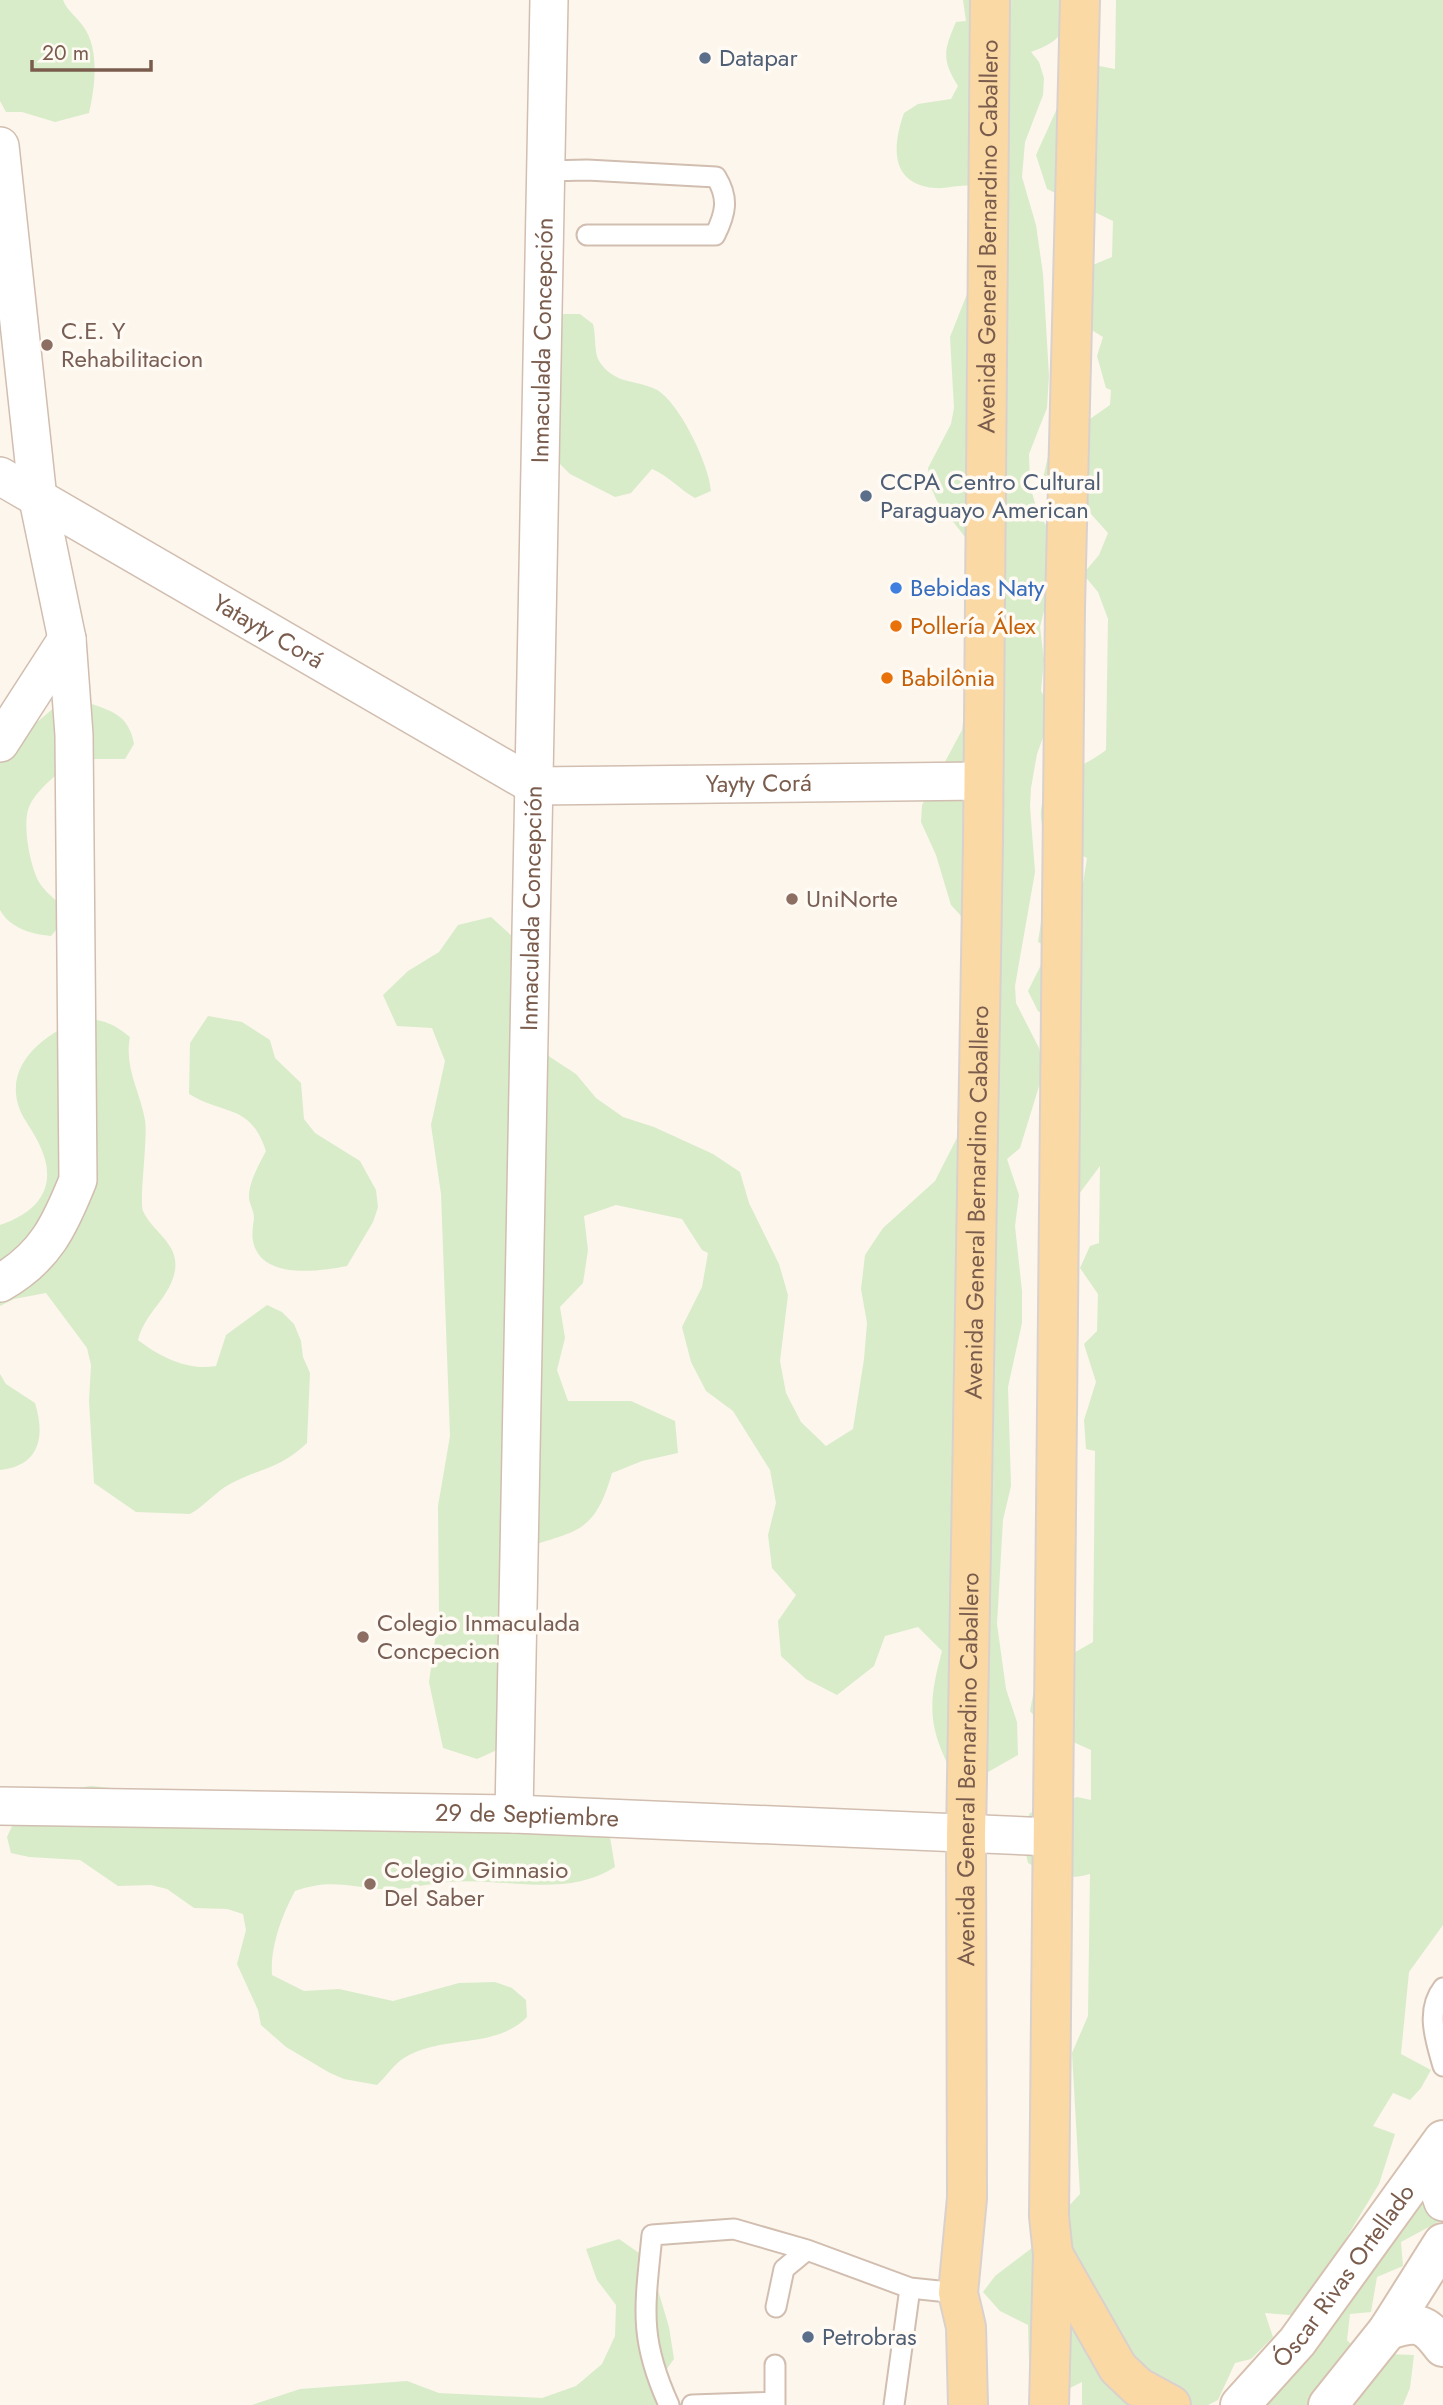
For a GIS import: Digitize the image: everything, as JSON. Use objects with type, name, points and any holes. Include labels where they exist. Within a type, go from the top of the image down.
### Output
[{"type":"main road","name":"Avenida General Bernardino Caballero","points":[[968,2405],[962,2310],[967,2198],[966,1836],[984,842],[982,781],[990,0]]},
{"type":"main road","points":[[1049,2405],[1053,2253],[1049,2216],[1065,592],[1080,0]]},
{"type":"main road","points":[[1053,2253],[1118,2368],[1138,2387],[1171,2405]]},
{"type":"main road","points":[[948,2405],[962,2310]]},
{"type":"street","name":"Inmaculada Concepción","points":[[514,1814],[550,0]]},
{"type":"street","points":[[0,146],[38,499],[67,639],[74,735],[78,1180],[59,1228],[21,1271],[0,1283]]},
{"type":"street","name":"Yatayty Corá","points":[[0,476],[535,786]]},
{"type":"street","points":[[0,743],[67,639]]},
{"type":"street","name":"Yayty Corá","points":[[535,786],[982,781]]},
{"type":"street","name":"29 de Septiembre","points":[[0,1806],[514,1814],[966,1836],[1052,1837]]},
{"type":"street","points":[[1436,2150],[1443,2202]]},
{"type":"street","name":"Óscar Rivas Ortellado","points":[[1240,2405],[1297,2342],[1436,2150]]},
{"type":"street","points":[[1328,2405],[1388,2330],[1443,2243]]},
{"type":"street","points":[[1388,2330],[1410,2323],[1421,2325],[1431,2331],[1443,2347]]},
{"type":"lane","points":[[547,171],[587,170],[716,177],[724,190],[726,213],[715,234],[587,235]]},
{"type":"lane","points":[[1443,1988],[1437,1996],[1432,2020],[1443,2066]]},
{"type":"lane","points":[[669,2405],[652,2368],[644,2318],[652,2235],[734,2229],[807,2250],[962,2310]]},
{"type":"lane","points":[[776,2307],[784,2269],[807,2250]]},
{"type":"lane","points":[[894,2405],[910,2288]]},
{"type":"lane","points":[[692,2405],[775,2403],[775,2365]]},
{"type":"green space","points":[[0,0],[63,0],[83,26],[92,46],[95,68],[89,113],[55,122],[22,112],[6,112],[0,101]]},
{"type":"green space","points":[[963,0],[1070,0],[1061,34],[1031,52],[1039,62],[1044,78],[1043,95],[1025,142],[1022,177],[1036,225],[1043,274],[1049,376],[1047,408],[1029,454],[1030,486],[1038,513],[1048,528],[1053,575],[1040,627],[1044,660],[1041,691],[1050,706],[1048,724],[1037,754],[1031,788],[1035,872],[1015,986],[1016,1003],[1039,1048],[1044,1070],[1020,1148],[1007,1159],[1019,1195],[1015,1226],[1022,1291],[1022,1323],[1008,1387],[1011,1486],[1003,1520],[997,1624],[1006,1689],[1017,1722],[1018,1755],[988,1772],[955,1779],[939,1745],[933,1716],[934,1687],[942,1651],[918,1627],[885,1636],[874,1666],[837,1695],[806,1679],[781,1656],[778,1621],[796,1595],[772,1568],[768,1535],[776,1503],[770,1470],[733,1411],[706,1391],[691,1362],[682,1327],[702,1287],[708,1253],[702,1250],[682,1219],[616,1205],[584,1216],[588,1250],[583,1283],[560,1307],[565,1338],[557,1370],[568,1401],[631,1401],[675,1421],[678,1453],[642,1461],[612,1473],[598,1508],[581,1527],[521,1549],[508,1745],[477,1759],[443,1748],[429,1682],[439,1612],[438,1506],[450,1436],[441,1194],[431,1125],[445,1061],[432,1028],[397,1026],[383,995],[408,971],[439,952],[458,925],[491,917],[514,938],[527,1034],[550,1057],[576,1074],[596,1098],[623,1117],[654,1127],[713,1154],[740,1172],[749,1203],[779,1264],[788,1295],[780,1361],[786,1393],[801,1422],[826,1446],[853,1429],[867,1323],[861,1289],[865,1255],[883,1228],[935,1181],[962,1128],[957,1123],[962,1071],[963,918],[951,905],[936,855],[921,822],[922,805],[962,730],[966,694],[972,546],[937,501],[930,485],[928,468],[951,424],[954,408],[950,337],[969,289],[973,186],[935,188],[909,179],[898,162],[897,138],[904,113],[918,104],[951,99],[958,86],[949,69],[946,54],[956,22],[966,21]]},
{"type":"green space","points":[[1116,0],[1443,0],[1443,1925],[1409,1972],[1401,2054],[1431,2070],[1421,2088],[1410,2100],[1393,2093],[1373,2126],[1395,2134],[1379,2184],[1333,2260],[1316,2317],[1265,2313],[1273,2337],[1251,2359],[1235,2363],[1218,2400],[1208,2405],[1082,2405],[1082,2382],[1068,2389],[1029,2361],[1028,2325],[1000,2311],[983,2292],[995,2276],[1032,2248],[1049,2216],[1064,2211],[1080,2194],[1072,2053],[1088,2016],[1090,1874],[1073,1877],[1058,1875],[1028,1863],[1021,1832],[1030,1813],[1077,1797],[1091,1800],[1091,1750],[1071,1741],[1058,1746],[1030,1711],[1037,1674],[1093,1642],[1095,1451],[1086,1449],[1084,1420],[1096,1382],[1084,1344],[1097,1331],[1098,1294],[1080,1268],[1090,1246],[1099,1243],[1100,1166],[1079,1194],[1058,1162],[1075,1035],[1038,1011],[1028,991],[1042,963],[1070,958],[1038,942],[1042,915],[1082,890],[1087,858],[1044,838],[1041,813],[1044,798],[1067,774],[1106,750],[1108,619],[1098,592],[1083,574],[1099,555],[1108,533],[1091,514],[1042,483],[1050,447],[1110,405],[1111,390],[1106,388],[1097,356],[1103,337],[1070,317],[1057,280],[1112,257],[1113,221],[1047,189],[1036,155],[1078,62],[1115,69]]},
{"type":"green space","points":[[564,314],[580,314],[593,324],[597,358],[605,369],[618,378],[647,386],[664,395],[683,419],[699,450],[711,491],[695,498],[652,469],[631,493],[615,497],[570,474],[558,462],[548,321]]},
{"type":"green space","points":[[86,702],[123,720],[132,734],[134,744],[125,759],[75,759],[43,787],[29,807],[26,824],[28,845],[36,875],[41,885],[62,906],[62,923],[51,936],[36,934],[15,926],[0,910],[0,753],[55,707]]},
{"type":"green space","points":[[208,1016],[242,1022],[270,1040],[275,1058],[301,1083],[304,1119],[315,1133],[360,1161],[376,1190],[378,1207],[373,1222],[347,1266],[295,1271],[270,1264],[260,1256],[253,1242],[254,1215],[249,1191],[266,1151],[260,1136],[244,1118],[189,1094],[190,1043]]},
{"type":"green space","points":[[82,1019],[108,1023],[130,1037],[129,1059],[145,1120],[143,1211],[169,1245],[175,1261],[173,1280],[146,1321],[138,1340],[175,1361],[195,1366],[216,1366],[226,1335],[267,1305],[282,1312],[294,1324],[310,1373],[307,1443],[279,1463],[225,1487],[190,1514],[136,1512],[94,1483],[89,1401],[91,1365],[87,1348],[46,1293],[14,1299],[0,1306],[0,1225],[28,1211],[44,1192],[47,1180],[43,1153],[20,1110],[16,1093],[17,1078],[31,1052],[42,1042]]},
{"type":"green space","points":[[0,1374],[6,1384],[35,1403],[40,1426],[37,1447],[32,1455],[14,1467],[0,1470]]},
{"type":"green space","points":[[91,1786],[141,1791],[194,1790],[608,1825],[615,1867],[596,1877],[555,1884],[469,1881],[379,1889],[328,1884],[295,1891],[278,1932],[272,1975],[304,1991],[339,1989],[393,2001],[459,1983],[495,1982],[512,1988],[526,2000],[527,2017],[514,2027],[500,2034],[419,2051],[400,2061],[377,2085],[344,2079],[330,2073],[286,2047],[261,2025],[258,2010],[237,1964],[246,1930],[243,1914],[227,1909],[194,1908],[167,1889],[151,1885],[118,1886],[80,1860],[29,1857],[11,1853],[7,1837],[14,1822],[72,1789]]},
{"type":"green space","points":[[1429,2199],[1440,2221],[1401,2242],[1403,2266],[1377,2277],[1371,2312],[1350,2314],[1347,2340],[1359,2353],[1414,2355],[1410,2388],[1403,2405],[1245,2405],[1396,2208]]},
{"type":"green space","points":[[619,2239],[649,2260],[669,2327],[674,2359],[655,2385],[658,2405],[252,2405],[300,2389],[407,2381],[439,2393],[542,2398],[576,2386],[602,2364],[615,2336],[616,2305],[597,2280],[586,2249]]},
{"type":"place","name":"Datapar","points":[[705,58]]},
{"type":"place","name":"C.E. Y Rehabilitacion","points":[[47,345]]},
{"type":"place","name":"CCPA Centro Cultural Paraguayo American","points":[[866,496]]},
{"type":"place","name":"Bebidas Naty","points":[[896,588]]},
{"type":"place","name":"Pollería Álex","points":[[896,626]]},
{"type":"place","name":"Babilônia","points":[[887,678]]},
{"type":"place","name":"UniNorte","points":[[792,899]]},
{"type":"place","name":"Colegio Inmaculada Concpecion","points":[[363,1637]]},
{"type":"place","name":"Colegio Gimnasio Del Saber","points":[[370,1884]]},
{"type":"place","name":"Petrobras","points":[[808,2337]]}]
